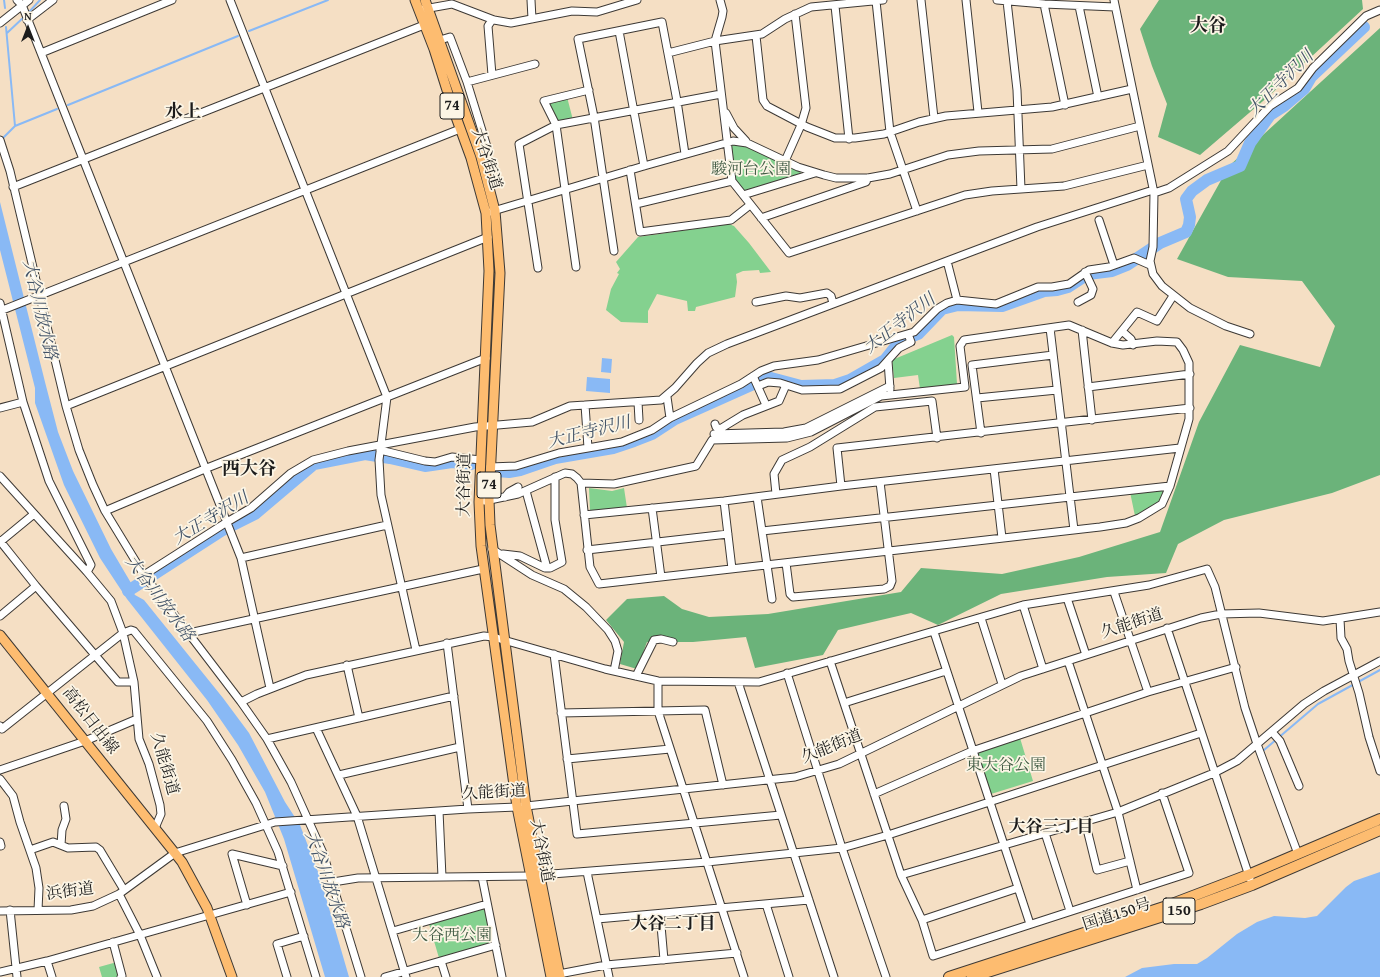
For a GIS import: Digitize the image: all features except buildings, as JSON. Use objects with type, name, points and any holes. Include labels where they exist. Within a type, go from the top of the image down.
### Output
[{"type":"highway","name":"150","points":[[1250,880],[1298,854],[1380,819]]},
{"type":"highway","name":"国道150号","points":[[949,977],[1250,880],[1380,830]]},
{"type":"highway","name":"国道150号","points":[[972,977],[1201,904],[1250,880]]},
{"type":"main road","name":"大谷街道","points":[[415,0],[424,6],[440,40],[481,157],[500,273],[490,467],[484,501],[492,548],[504,640],[530,876],[554,976]]},
{"type":"main road","name":"大谷街道","points":[[424,6],[424,25],[490,212],[488,237],[486,358],[481,460],[484,501],[483,569],[522,807],[539,876],[554,976]]},
{"type":"main road","name":"高松日出線","points":[[0,634],[48,692],[85,742],[155,828]]},
{"type":"main road","points":[[155,828],[175,853],[193,880],[209,916],[232,977]]},
{"type":"street","points":[[0,23],[19,3],[29,0]]},
{"type":"street","points":[[27,20],[53,0]]},
{"type":"street","points":[[41,52],[172,0]]},
{"type":"street","points":[[230,0],[387,397],[380,452],[381,495],[416,650]]},
{"type":"street","points":[[531,0],[532,19]]},
{"type":"street","points":[[612,0],[613,8]]},
{"type":"street","points":[[424,6],[452,4],[492,20],[511,23],[572,11],[597,12],[637,0]]},
{"type":"street","points":[[720,0],[723,11],[715,41],[732,181],[789,253],[965,195],[1071,185],[1148,165]]},
{"type":"street","points":[[668,53],[715,41],[756,36],[795,14],[811,7],[835,6],[851,2],[879,0],[890,132],[917,211]]},
{"type":"street","points":[[921,0],[934,118]]},
{"type":"street","points":[[966,0],[978,112]]},
{"type":"street","points":[[997,0],[1079,6],[1114,3],[1153,192],[1152,250],[1150,265],[1155,279],[1173,296],[1190,308],[1213,320],[1250,334]]},
{"type":"street","points":[[1007,1],[1018,111],[1021,189]]},
{"type":"street","points":[[19,3],[41,52],[165,366],[207,468],[241,558],[270,688]]},
{"type":"street","points":[[1044,4],[1065,105]]},
{"type":"street","points":[[835,6],[849,139]]},
{"type":"street","points":[[1079,6],[1098,97]]},
{"type":"street","points":[[145,577],[228,526],[291,473],[312,460],[380,452],[482,426],[532,422],[564,407],[662,400],[667,397],[697,363],[708,353],[727,344],[1060,219],[1169,188],[1228,151],[1270,106],[1298,88],[1313,68],[1366,16],[1380,10]]},
{"type":"street","points":[[785,161],[801,125],[806,108],[795,14]]},
{"type":"street","points":[[492,20],[488,26],[492,74]]},
{"type":"street","points":[[614,251],[594,117],[578,39],[662,22],[678,101],[685,154]]},
{"type":"street","points":[[13,187],[424,25]]},
{"type":"street","points":[[619,30],[644,166]]},
{"type":"street","points":[[756,36],[763,100],[767,106],[773,111],[801,125],[835,138],[849,139],[890,132],[934,118],[978,112],[1018,111],[1065,105],[1132,89]]},
{"type":"street","points":[[440,40],[450,37],[467,82],[488,150],[481,157]]},
{"type":"street","points":[[467,82],[492,74],[535,64]]},
{"type":"street","points":[[576,266],[556,125],[544,101],[589,90]]},
{"type":"street","points":[[538,268],[518,144],[556,125],[721,94]]},
{"type":"street","points":[[721,94],[730,123],[741,137],[753,146]]},
{"type":"street","points":[[490,212],[727,142],[743,141],[785,161],[815,173],[836,178],[868,178],[903,170],[954,154],[990,151],[1020,151],[1061,147],[1140,126]]},
{"type":"street","points":[[87,572],[91,565],[54,492],[44,468],[23,402],[1,308],[124,262],[460,129]]},
{"type":"street","points":[[0,140],[40,294],[66,406],[79,450],[105,511],[145,577],[241,702],[267,739],[291,782],[323,854],[333,882],[361,977]]},
{"type":"street","points":[[630,170],[640,232],[731,220],[750,205]]},
{"type":"street","points":[[743,195],[815,173]]},
{"type":"street","points":[[836,178],[836,192]]},
{"type":"street","points":[[761,218],[866,182],[868,178]]},
{"type":"street","points":[[636,204],[732,181]]},
{"type":"street","points":[[1099,220],[1114,265]]},
{"type":"street","points":[[66,406],[488,237]]},
{"type":"street","points":[[756,381],[774,366],[818,360],[905,338],[914,332],[937,309],[957,300],[996,304],[1038,287],[1052,287],[1069,284],[1086,274],[1134,258],[1140,259],[1150,265]]},
{"type":"street","points":[[947,261],[957,300]]},
{"type":"street","points":[[1078,302],[1091,294],[1092,289],[1086,274]]},
{"type":"street","points":[[756,302],[786,296],[800,298],[827,293],[831,296],[833,304]]},
{"type":"street","points":[[1112,343],[1137,312],[1157,321],[1173,296]]},
{"type":"street","points":[[484,501],[526,491],[565,473],[572,474],[581,483],[590,567],[593,576],[599,584],[1126,523],[1139,518],[1162,504],[1170,486],[1190,408],[1189,363],[1183,350],[1177,342],[1157,341],[1123,345],[1112,343],[1069,325],[964,340],[960,346],[964,387],[881,396],[812,432],[786,438],[712,440],[696,466],[614,484],[581,483]]},
{"type":"street","points":[[1050,328],[1060,424],[1074,530]]},
{"type":"street","points":[[1082,330],[1092,420]]},
{"type":"street","points":[[1122,331],[1131,339],[1133,344]]},
{"type":"street","points":[[490,467],[516,466],[552,454],[622,442],[652,430],[670,418],[741,384],[756,381],[786,385],[802,390],[840,389],[881,368],[899,348],[905,338]]},
{"type":"street","points":[[981,433],[972,365],[1053,355]]},
{"type":"street","points":[[105,511],[207,468],[486,358]]},
{"type":"street","points":[[888,361],[890,395]]},
{"type":"street","points":[[1088,387],[1190,374]]},
{"type":"street","points":[[756,381],[766,405]]},
{"type":"street","points":[[715,424],[716,427],[720,429],[766,405],[779,401],[786,385]]},
{"type":"street","points":[[714,434],[784,432],[806,428],[890,386]]},
{"type":"street","points":[[977,398],[1057,390]]},
{"type":"street","points":[[667,397],[670,418]]},
{"type":"street","points":[[776,494],[774,474],[782,460],[810,447],[875,407],[932,401],[937,438]]},
{"type":"street","points":[[0,408],[23,402]]},
{"type":"street","points":[[638,402],[639,420]]},
{"type":"street","points":[[585,405],[588,448]]},
{"type":"street","points":[[841,486],[837,448],[937,438],[1190,408]]},
{"type":"street","points":[[584,515],[724,501],[841,486],[1180,448]]},
{"type":"street","points":[[380,452],[435,462],[452,457],[481,460]]},
{"type":"street","points":[[994,469],[1002,538]]},
{"type":"street","name":"久能街道","points":[[0,476],[87,572],[111,601],[123,633],[134,682],[139,739],[149,764],[160,805],[161,814],[155,828]]},
{"type":"street","points":[[502,554],[520,556],[547,568],[562,562],[555,520],[555,477]]},
{"type":"street","points":[[786,563],[790,594],[793,597],[884,589],[890,586],[892,580],[880,482]]},
{"type":"street","points":[[762,530],[1170,486]]},
{"type":"street","points":[[505,497],[509,492],[518,487]]},
{"type":"street","points":[[526,491],[547,568]]},
{"type":"street","points":[[757,497],[772,599]]},
{"type":"street","points":[[724,501],[732,569]]},
{"type":"street","points":[[652,508],[661,577]]},
{"type":"street","points":[[34,514],[0,541],[36,586],[118,682],[134,682]]},
{"type":"street","points":[[241,558],[387,525]]},
{"type":"street","points":[[588,550],[728,534]]},
{"type":"street","points":[[492,548],[532,575],[564,589],[586,607],[608,630],[618,651],[614,671]]},
{"type":"street","points":[[189,633],[255,620],[483,569]]},
{"type":"street","points":[[241,702],[270,688],[306,675],[484,636],[493,637],[614,671],[658,681],[759,682],[1023,605],[1114,592],[1149,585],[1208,569],[1215,587],[1245,708],[1298,854]]},
{"type":"street","points":[[0,616],[36,586]]},
{"type":"street","points":[[1114,592],[1148,692]]},
{"type":"street","points":[[1067,598],[1086,655]]},
{"type":"street","points":[[1023,605],[1043,669]]},
{"type":"street","name":"久能街道","points":[[175,853],[265,824],[308,819],[522,807],[795,777],[818,771],[861,753],[1002,684],[1130,640],[1201,618],[1221,614],[1260,613],[1323,621],[1380,612]]},
{"type":"street","points":[[981,618],[1002,684]]},
{"type":"street","points":[[1340,619],[1342,638],[1347,648],[1353,676],[1380,771]]},
{"type":"street","points":[[1167,628],[1250,880]]},
{"type":"street","points":[[1,728],[123,633],[131,630],[136,633],[207,721],[241,775],[265,824],[283,866],[292,892],[316,977]]},
{"type":"street","points":[[934,632],[1003,846],[1030,924]]},
{"type":"street","points":[[636,676],[654,640],[661,639],[673,642]]},
{"type":"street","points":[[447,643],[468,809]]},
{"type":"street","points":[[554,654],[577,834],[781,815]]},
{"type":"street","points":[[830,661],[901,876],[922,920],[934,956],[1189,873],[1162,793]]},
{"type":"street","points":[[1068,661],[1118,812],[1138,890]]},
{"type":"street","points":[[901,876],[1118,812],[1214,773],[1237,761],[1304,704],[1324,691],[1380,662]]},
{"type":"street","points":[[347,665],[359,718]]},
{"type":"street","points":[[874,794],[972,750],[1148,692],[1236,667]]},
{"type":"street","points":[[844,703],[946,671]]},
{"type":"street","points":[[787,674],[842,848],[886,977]]},
{"type":"street","points":[[658,681],[658,711],[744,977]]},
{"type":"street","points":[[738,682],[834,977]]},
{"type":"street","points":[[267,739],[454,696]]},
{"type":"street","points":[[561,713],[705,710],[723,785]]},
{"type":"street","points":[[0,770],[85,742],[137,719]]},
{"type":"street","points":[[316,728],[357,816],[406,974]]},
{"type":"street","points":[[1272,732],[1280,741],[1299,786]]},
{"type":"street","points":[[539,876],[794,854],[842,848],[888,835],[1201,733]]},
{"type":"street","points":[[339,775],[460,747]]},
{"type":"street","points":[[567,759],[670,749]]},
{"type":"street","points":[[0,779],[13,796],[30,850],[39,888],[38,910]]},
{"type":"street","points":[[61,844],[62,830],[66,819],[64,806]]},
{"type":"street","points":[[439,811],[442,877]]},
{"type":"street","points":[[1085,821],[1098,870],[1130,861]]},
{"type":"street","points":[[1045,833],[1070,911]]},
{"type":"street","points":[[30,850],[53,842],[68,848],[96,847],[100,850],[121,892],[157,977]]},
{"type":"street","name":"浜街道","points":[[0,911],[83,908],[101,903],[121,892],[175,853]]},
{"type":"street","points":[[247,905],[232,854],[283,866]]},
{"type":"street","points":[[587,872],[609,977]]},
{"type":"street","points":[[333,882],[376,877],[530,876]]},
{"type":"street","points":[[482,877],[502,977]]},
{"type":"street","points":[[922,920],[1018,888]]},
{"type":"street","points":[[0,972],[47,961],[292,892]]},
{"type":"street","points":[[597,919],[809,900]]},
{"type":"street","points":[[393,930],[487,904]]},
{"type":"street","points":[[766,904],[789,977]]},
{"type":"street","points":[[10,910],[16,977]]},
{"type":"street","points":[[660,914],[664,960]]},
{"type":"street","points":[[287,977],[278,944],[304,936]]},
{"type":"street","points":[[113,942],[121,977]]},
{"type":"street","points":[[385,977],[406,974],[441,961],[496,945]]},
{"type":"street","points":[[554,976],[606,965],[737,953]]},
{"type":"street","points":[[47,961],[52,977]]},
{"type":"street","points":[[441,961],[446,977]]},
{"type":"green space","points":[[1159,0],[1362,0],[1363,9],[1270,95],[1200,155],[1158,137],[1167,104],[1152,66],[1140,29]]},
{"type":"green space","points":[[1380,28],[1380,475],[1332,493],[1224,520],[1178,544],[1166,573],[1107,577],[1001,594],[938,625],[911,613],[838,630],[823,655],[755,668],[746,637],[693,642],[647,642],[637,669],[620,664],[624,642],[606,620],[627,599],[664,596],[682,609],[709,617],[768,614],[901,592],[921,568],[1002,574],[1079,557],[1160,532],[1199,422],[1240,345],[1320,367],[1335,326],[1302,281],[1228,277],[1177,259],[1229,166]]},
{"type":"green space","points":[[567,97],[573,120],[559,123],[548,104]]},
{"type":"green space","name":"駿河台公園","points":[[732,144],[747,147],[801,172],[799,176],[745,193],[734,181],[730,147]]},
{"type":"green space","points":[[729,224],[734,226],[749,243],[771,272],[760,273],[759,270],[743,271],[736,274],[737,282],[735,297],[696,307],[695,311],[688,311],[687,301],[657,294],[648,311],[648,323],[621,322],[606,310],[611,289],[619,274],[617,273],[620,269],[616,262],[638,237]]},
{"type":"green space","points":[[952,335],[954,337],[957,384],[920,389],[918,375],[894,378],[892,360]]},
{"type":"green space","points":[[589,488],[612,491],[624,488],[627,508],[590,511]]},
{"type":"green space","points":[[1163,488],[1165,491],[1160,502],[1135,516],[1130,492]]},
{"type":"green space","name":"東大谷公園","points":[[1020,738],[1033,781],[991,794],[978,754],[979,752]]},
{"type":"green space","name":"大谷西公園","points":[[482,909],[485,910],[491,940],[489,943],[439,958],[429,924]]},
{"type":"green space","points":[[117,962],[120,974],[118,977],[102,977],[99,967]]},
{"type":"water","points":[[0,202],[58,432],[73,471],[111,549],[131,583],[136,587],[133,592],[135,595],[144,600],[223,698],[249,733],[285,802],[300,825],[320,877],[349,977],[325,977],[284,839],[265,792],[238,745],[207,700],[127,599],[100,558],[64,485],[35,403],[35,388],[0,250]]},
{"type":"water","points":[[602,358],[612,359],[611,373],[601,372]]},
{"type":"water","points":[[587,377],[610,379],[610,393],[586,391]]},
{"type":"water","points":[[1380,872],[1380,977],[1125,977],[1142,968],[1174,964],[1197,964],[1237,934],[1257,922],[1274,916],[1305,918],[1317,916],[1354,881]]},
{"type":"waterway","points":[[4,0],[5,8]]},
{"type":"waterway","points":[[30,11],[40,0]]},
{"type":"waterway","points":[[249,31],[328,0]]},
{"type":"waterway","points":[[7,33],[25,16]]},
{"type":"waterway","points":[[6,27],[15,126]]},
{"type":"waterway","name":"大正寺沢川","points":[[497,471],[509,472],[520,470],[555,458],[613,448],[634,441],[652,434],[675,419],[760,381],[771,378],[801,386],[835,385],[850,380],[885,360],[900,341],[918,334],[942,309],[958,305],[1002,306],[1044,291],[1068,287],[1088,274],[1112,271],[1127,265],[1160,243],[1186,232],[1190,217],[1186,199],[1192,191],[1207,180],[1240,166],[1250,143],[1270,115],[1284,106],[1304,89],[1311,77],[1364,27]]},
{"type":"waterway","points":[[68,105],[238,36]]},
{"type":"waterway","points":[[2,139],[15,126],[57,109]]},
{"type":"waterway","name":"大正寺沢川","points":[[128,591],[221,531],[255,514],[314,464],[365,454],[425,466],[452,462],[471,464]]},
{"type":"waterway","points":[[1264,750],[1318,704],[1380,670]]},
{"type":"district","name":"大谷","points":[[1208,26]]},
{"type":"district","name":"水上","points":[[183,112]]},
{"type":"district","name":"西大谷","points":[[249,469]]},
{"type":"district","name":"大谷三丁目","points":[[1051,828]]},
{"type":"district","name":"大谷二丁目","points":[[673,925]]},
{"type":"water label","name":"大谷川放水路","points":[[39,310]]},
{"type":"water label","name":"大谷川放水路","points":[[159,599]]},
{"type":"water label","name":"大谷川放水路","points":[[326,880]]}]
